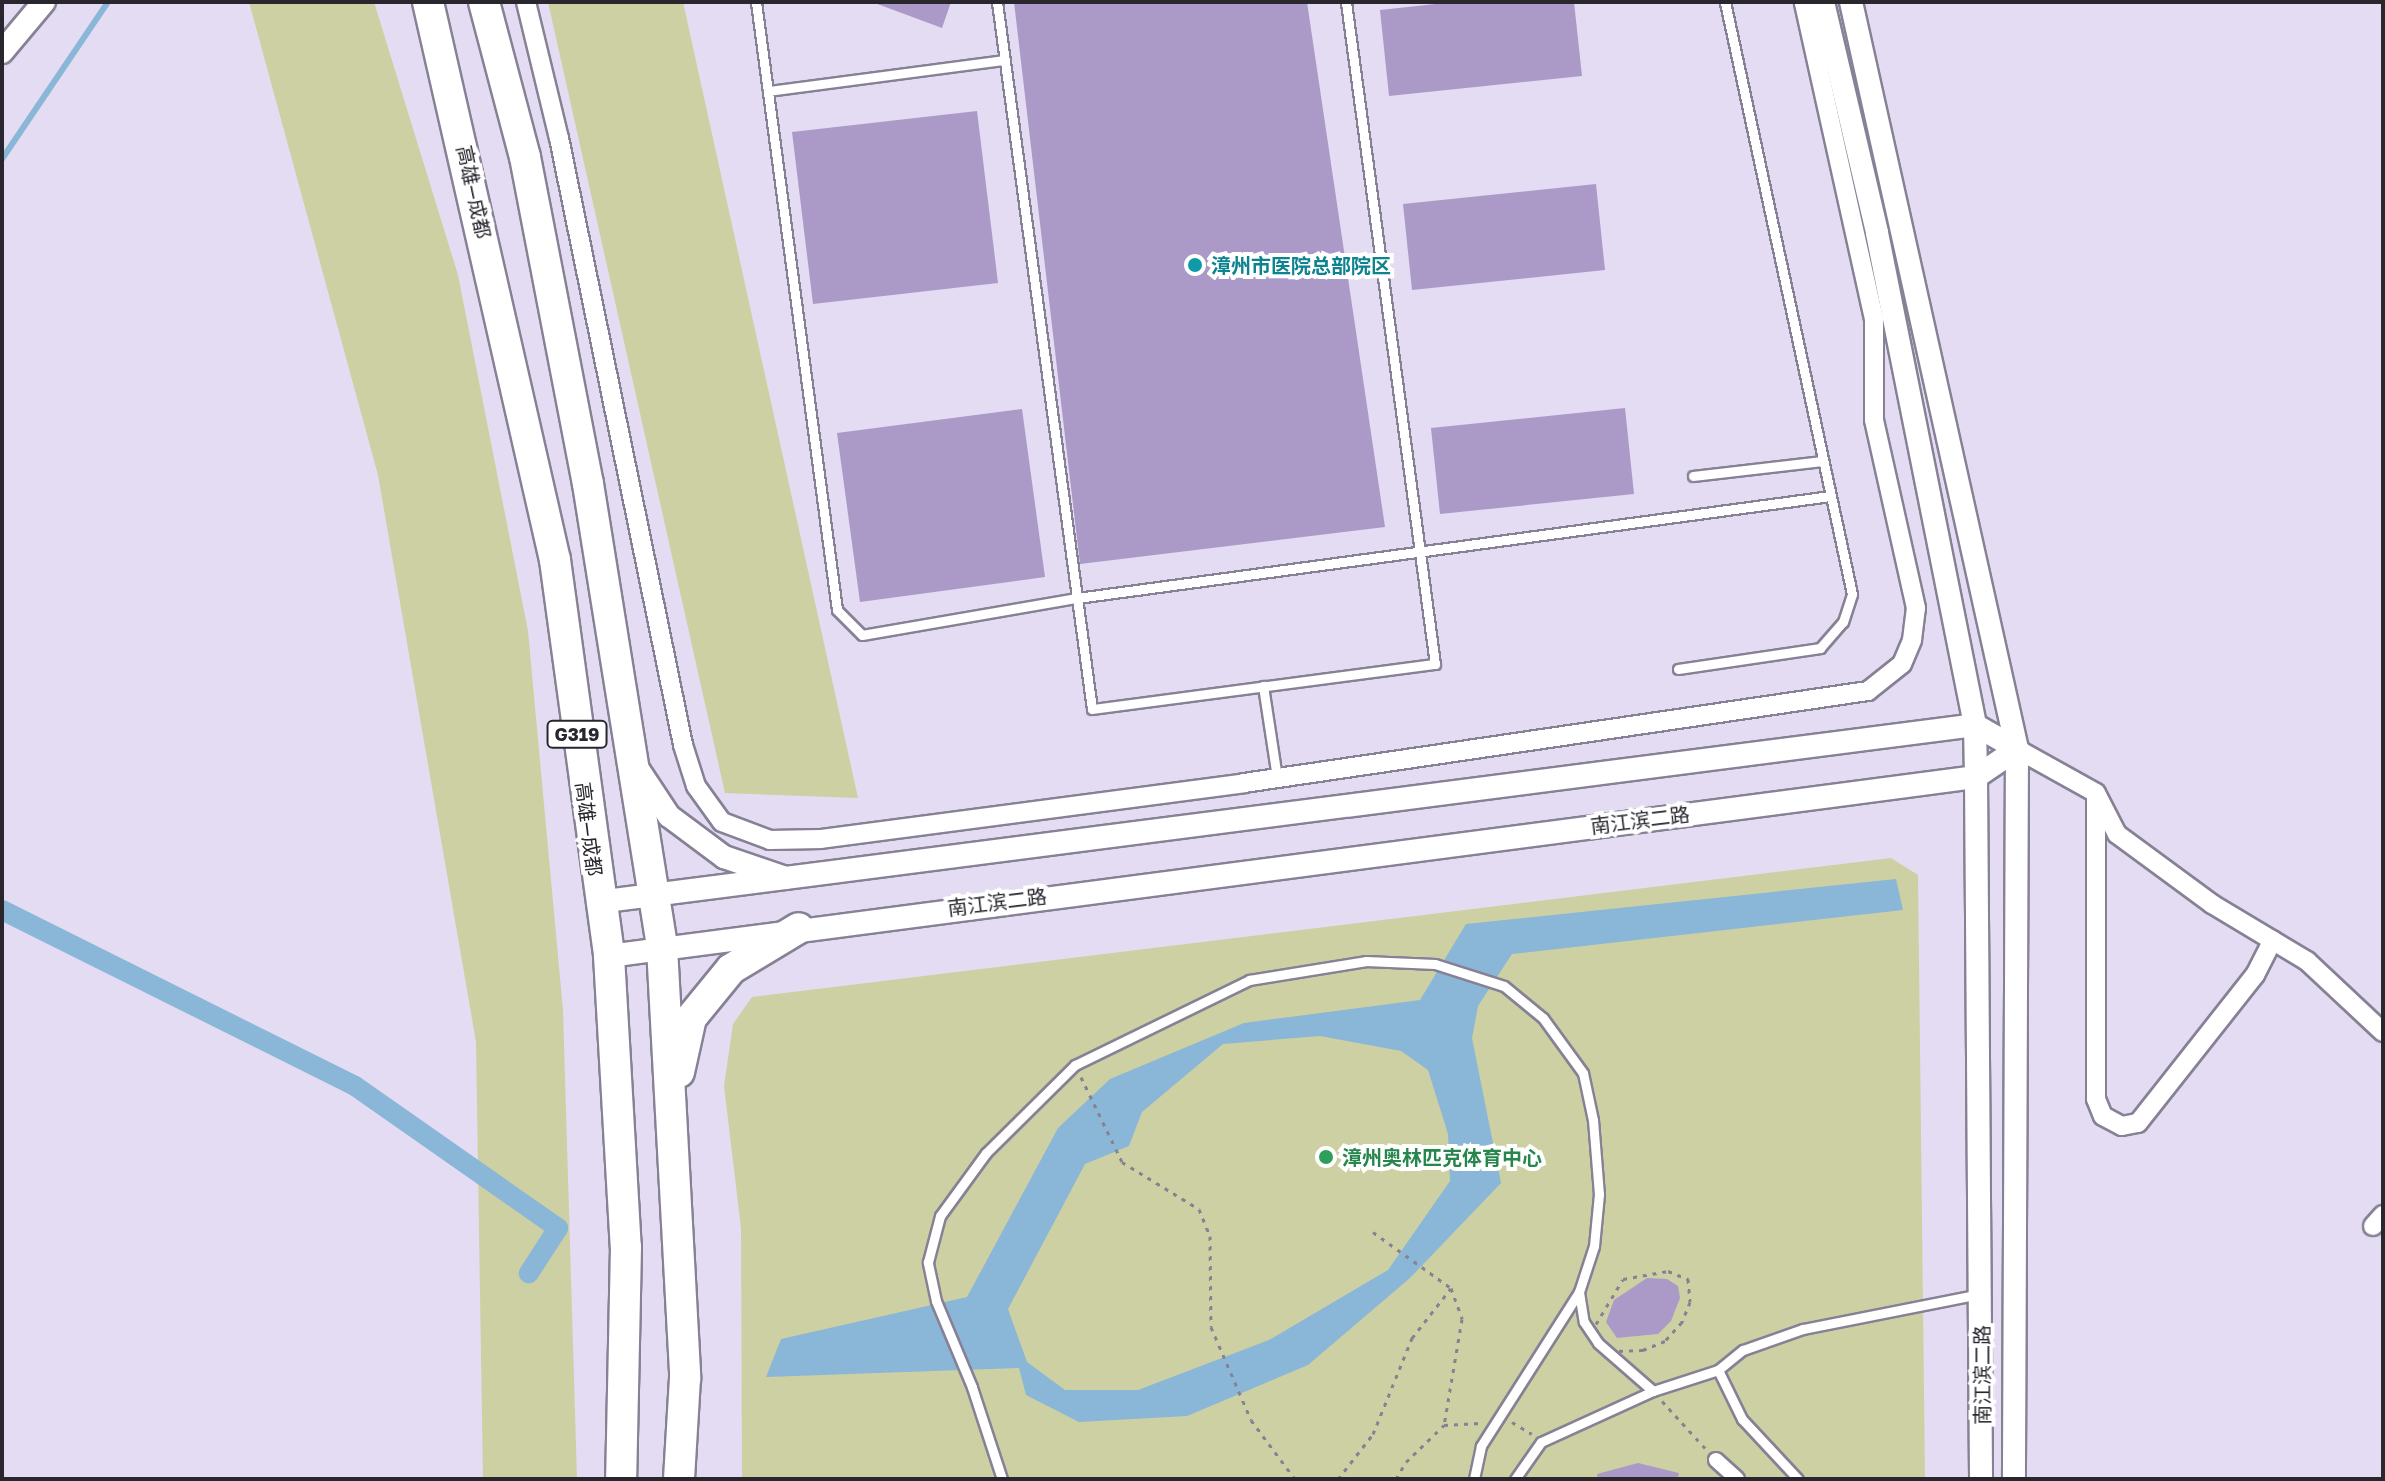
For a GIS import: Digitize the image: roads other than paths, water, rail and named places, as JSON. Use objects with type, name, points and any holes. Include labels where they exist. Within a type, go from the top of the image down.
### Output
[{"type":"highway","name":"高雄—成都","points":[[428,2],[555,560],[598,902],[609,956],[626,1247],[621,1479]]},
{"type":"highway","name":"G319","points":[[484,2],[525,157],[588,484],[662,947],[685,1378],[679,1479]]},
{"type":"highway","points":[[671,1109],[691,1018],[731,969],[799,928]]},
{"type":"street","points":[[6,46],[30,2]]},
{"type":"street","points":[[6,46],[44,2]]},
{"type":"street","points":[[526,2],[559,138],[683,745],[696,786],[722,822],[770,840],[821,839],[1277,778],[1868,691],[1902,664],[1912,640],[1916,608],[1874,420],[1874,319],[1804,2]]},
{"type":"street","points":[[1823,2],[1877,233],[1975,725],[1976,777]]},
{"type":"street","name":"南江滨二路","points":[[1851,2],[2017,749],[2014,1479]]},
{"type":"street","points":[[598,902],[1975,725],[2096,793],[2117,834],[2212,904],[2307,961],[2383,1032]]},
{"type":"street","points":[[1976,777],[2017,749]]},
{"type":"street","points":[[632,759],[669,816],[724,857],[791,879]]},
{"type":"street","name":"南江滨二路","points":[[609,956],[799,928],[1976,777],[1981,1479]]},
{"type":"street","points":[[2096,793],[2096,1099],[2103,1116],[2122,1126],[2138,1123],[2255,975],[2273,940]]},
{"type":"street","points":[[1716,1460],[1737,1479]]},
{"type":"lane","points":[[756,2],[837,610],[862,635],[1077,598],[1830,496]]},
{"type":"lane","points":[[997,2],[1092,709],[1435,664],[1346,2]]},
{"type":"lane","points":[[1678,669],[1820,648],[1843,622],[1852,594],[1725,2]]},
{"type":"lane","points":[[768,91],[1004,60]]},
{"type":"lane","points":[[1693,476],[1822,461]]},
{"type":"lane","points":[[1263,686],[1277,778]]},
{"type":"lane","points":[[1002,1479],[936,1301],[928,1262],[940,1216],[986,1153],[1075,1065],[1249,980],[1366,961],[1435,964],[1504,986],[1543,1018],[1583,1073],[1593,1120],[1599,1194],[1594,1246],[1579,1292],[1481,1446],[1474,1479]]},
{"type":"lane","points":[[1579,1292],[1584,1322],[1598,1343],[1653,1391]]},
{"type":"lane","points":[[1515,1479],[1541,1442],[1653,1391],[1718,1370],[1743,1350],[1803,1329],[1982,1294]]},
{"type":"lane","points":[[1718,1370],[1742,1419],[1798,1479]]},
{"type":"water","points":[[1896,879],[1903,910],[1512,954],[1478,1006],[1472,1038],[1501,1183],[1410,1278],[1308,1365],[1187,1416],[1079,1422],[1026,1395],[1019,1368],[766,1377],[781,1339],[967,1297],[1058,1128],[1110,1079],[1244,1023],[1420,1000],[1466,924]],"holes":[[[1320,1036],[1401,1051],[1428,1070],[1448,1134],[1450,1181],[1388,1270],[1269,1340],[1138,1390],[1065,1390],[1027,1362],[1008,1309],[1085,1164],[1129,1146],[1142,1112],[1223,1044]]]},
{"type":"waterway","points":[[2,159],[108,2]]},
{"type":"waterway","points":[[2,910],[355,1086],[558,1228],[529,1273]]},
{"type":"place","name":"漳州市医院总部院区","points":[[1195,265]]},
{"type":"place","name":"漳州奥林匹克体育中心","points":[[1326,1157]]}]
